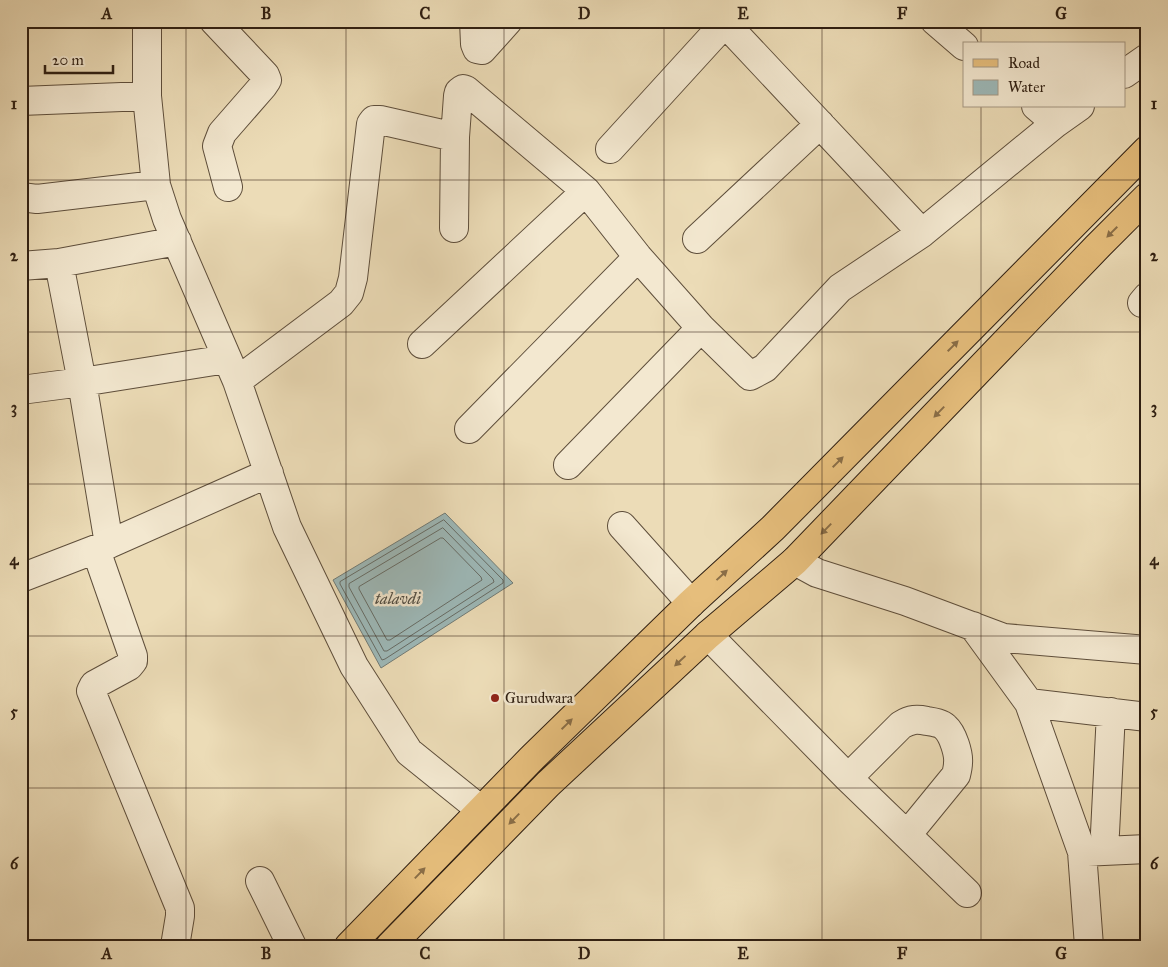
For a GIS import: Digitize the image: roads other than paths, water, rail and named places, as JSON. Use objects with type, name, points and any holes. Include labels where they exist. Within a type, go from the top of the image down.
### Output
[{"type":"main road","points":[[349,946],[532,758],[691,603],[772,528],[1147,150]]},
{"type":"main road","points":[[392,945],[548,784],[708,635],[795,561],[1147,197]]},
{"type":"street","points":[[147,21],[147,96],[156,185],[177,241],[232,370],[287,527],[354,666],[408,752],[481,810]]},
{"type":"street","points":[[214,21],[266,75],[267,80],[218,140],[217,146],[228,187]]},
{"type":"street","points":[[474,21],[475,44],[477,50],[482,50],[508,21]]},
{"type":"street","points":[[935,21],[963,45]]},
{"type":"street","points":[[610,149],[724,22],[922,233]]},
{"type":"street","points":[[1126,73],[1147,58]]},
{"type":"street","points":[[454,228],[455,136],[458,96],[459,92],[463,89],[586,191],[638,257],[701,328],[750,376],[765,368],[840,288],[922,233],[1046,115],[1072,108]]},
{"type":"street","points":[[21,101],[147,96]]},
{"type":"street","points":[[21,390],[82,382],[232,370],[341,303],[349,292],[353,278],[371,124],[374,120],[455,136]]},
{"type":"street","points":[[697,239],[820,124]]},
{"type":"street","points":[[21,198],[37,199],[156,185]]},
{"type":"street","points":[[422,344],[586,191]]},
{"type":"street","points":[[21,266],[59,263],[177,241]]},
{"type":"street","points":[[469,429],[638,257]]},
{"type":"street","points":[[59,263],[82,382],[103,547],[134,656],[133,662],[94,685],[91,691],[180,908],[175,946]]},
{"type":"street","points":[[568,464],[701,328]]},
{"type":"street","points":[[21,578],[103,547],[269,473]]},
{"type":"street","points":[[622,526],[691,603]]},
{"type":"street","points":[[795,561],[817,573],[904,601],[1004,638],[1147,650]]},
{"type":"street","points":[[973,626],[1029,703],[1082,852],[1089,946]]},
{"type":"street","points":[[708,635],[848,778],[967,893]]},
{"type":"street","points":[[1029,703],[1147,717]]},
{"type":"street","points":[[1105,833],[1111,712]]},
{"type":"street","points":[[848,778],[906,722],[918,719],[936,722],[944,726],[950,732],[958,752],[956,775],[907,835]]},
{"type":"street","points":[[1082,852],[1147,849]]},
{"type":"street","points":[[260,881],[292,946]]},
{"type":"street","points":[[386,908],[392,945]]},
{"type":"water","name":"talavdi","points":[[445,513],[513,583],[381,668],[333,580]]},
{"type":"place","name":"Gurudwara","points":[[495,698]]}]
